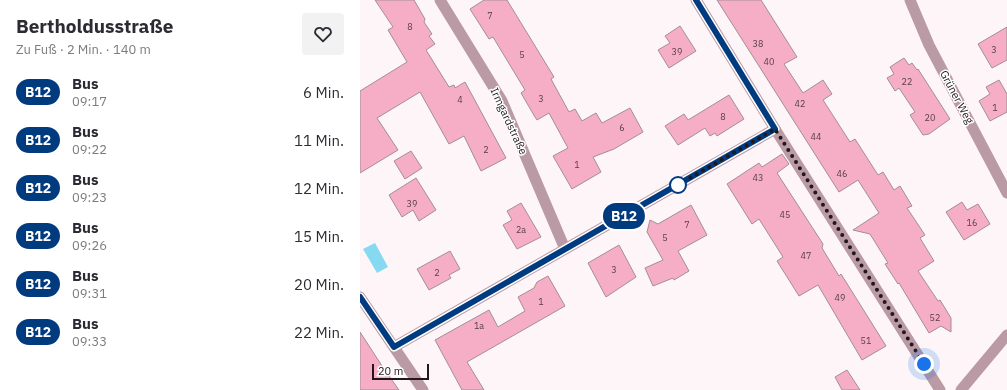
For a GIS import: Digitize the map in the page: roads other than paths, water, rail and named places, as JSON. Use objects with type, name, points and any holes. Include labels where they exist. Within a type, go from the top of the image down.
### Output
[{"type":"street","name":"Irmgardstraße","points":[[440,0],[502,101],[565,249]]},
{"type":"street","points":[[696,0],[775,129],[940,390]]},
{"type":"street","name":"Grüner Weg","points":[[910,0],[929,45],[1007,193]]},
{"type":"street","points":[[394,347],[775,129]]},
{"type":"street","points":[[360,296],[422,390]]},
{"type":"street","points":[[961,390],[1007,335]]},
{"type":"water","points":[[375,243],[388,267],[377,273],[363,249]]}]
